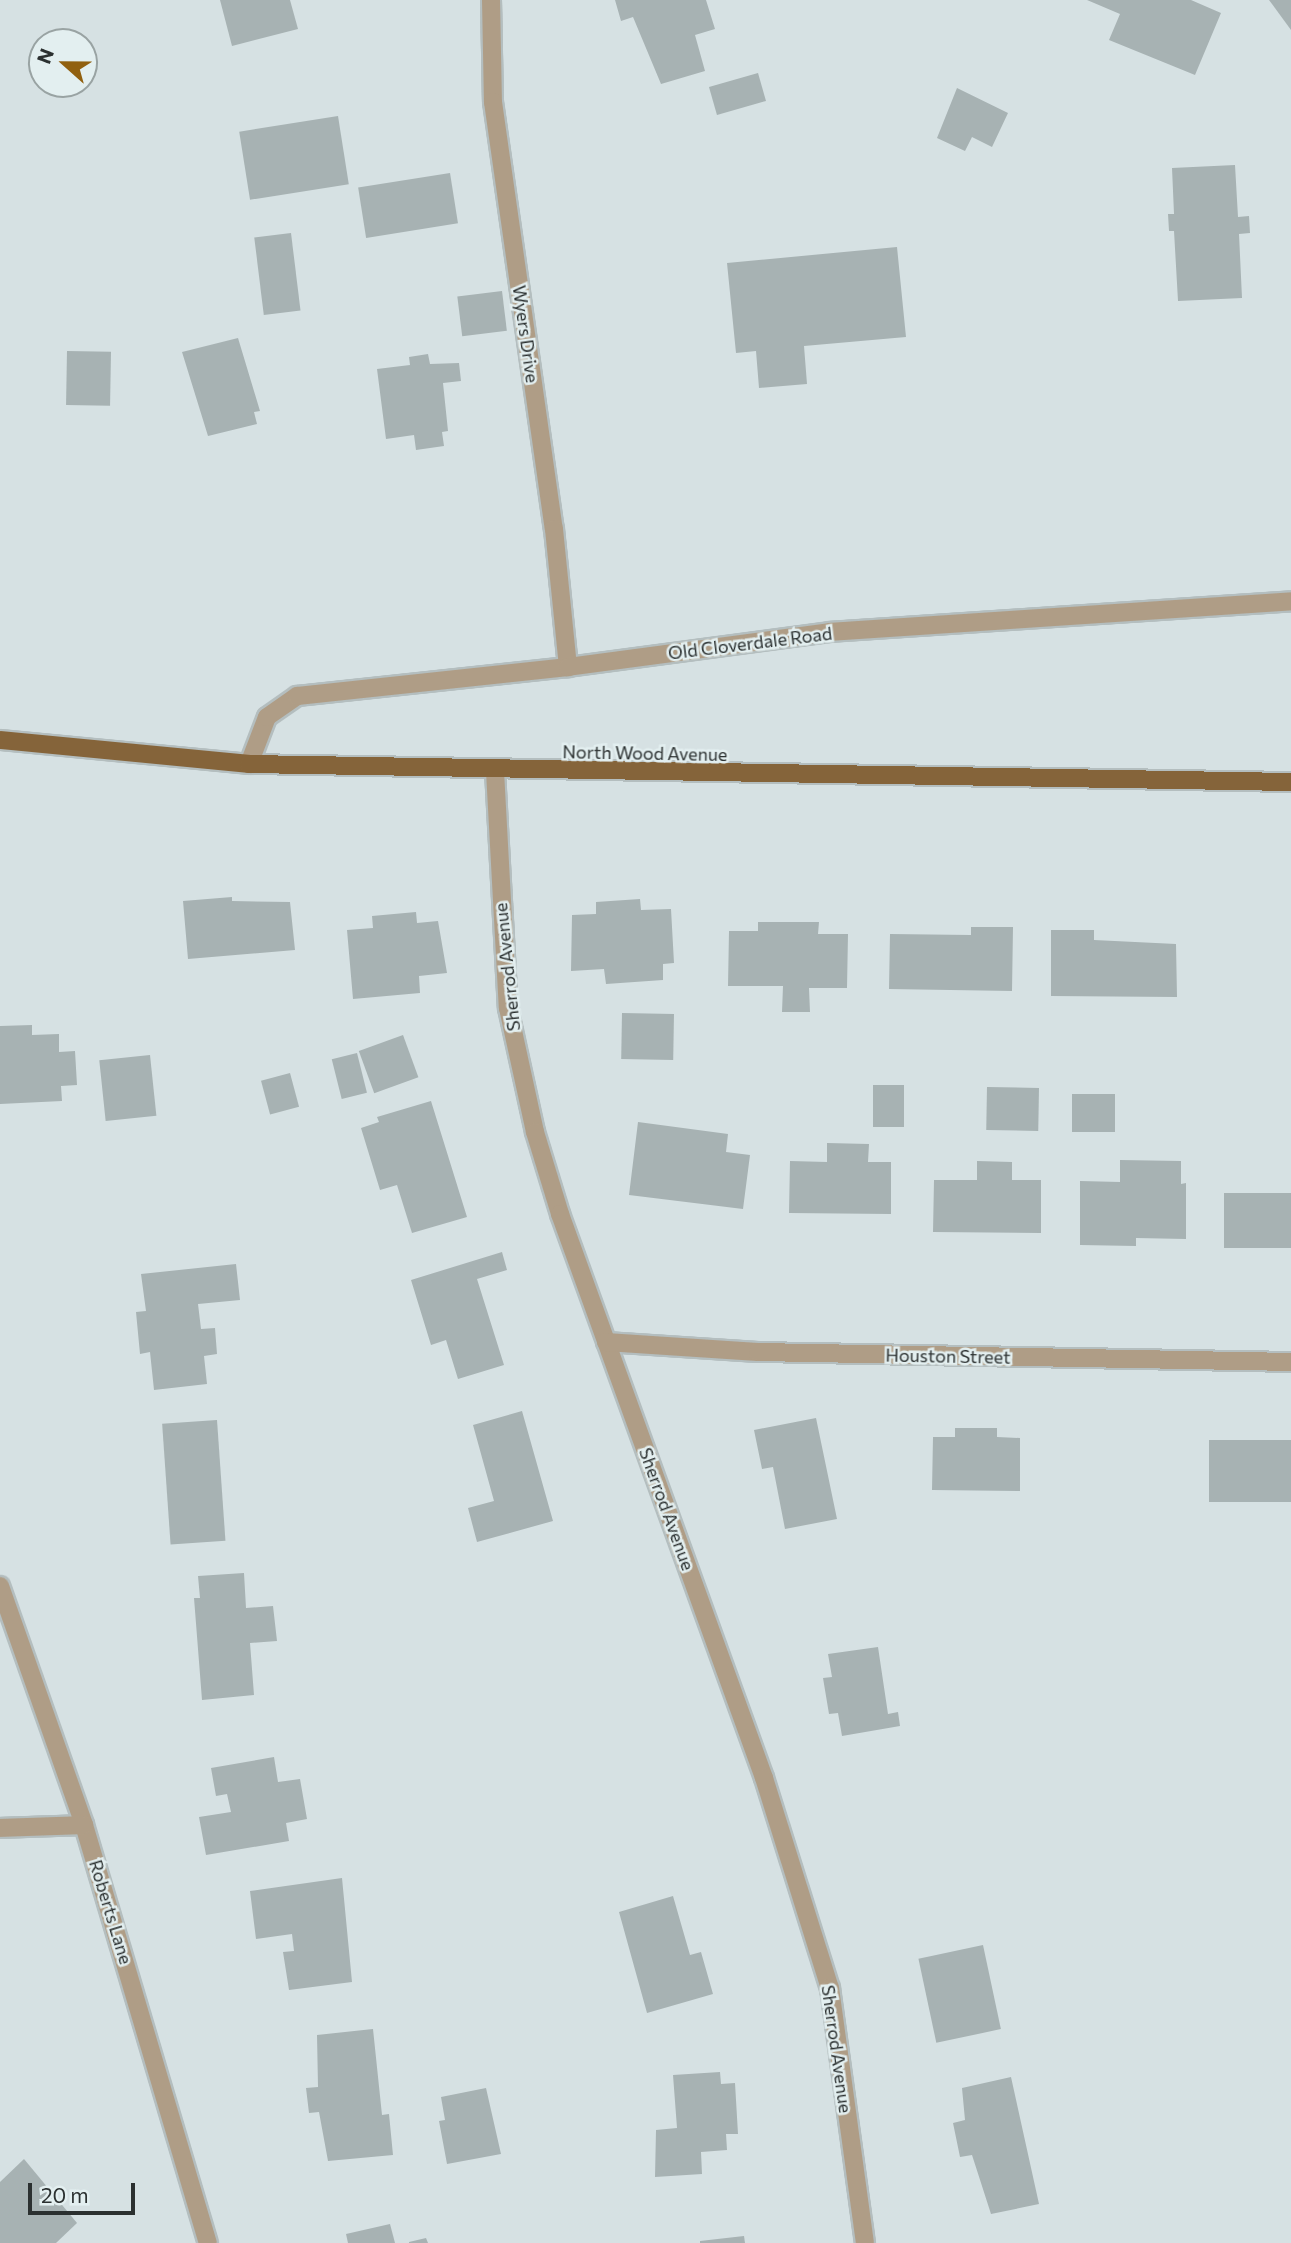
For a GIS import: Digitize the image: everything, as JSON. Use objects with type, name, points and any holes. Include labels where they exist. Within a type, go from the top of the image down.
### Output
[{"type":"main road","name":"North Wood Avenue","points":[[0,740],[249,764],[495,771],[1291,782]]},
{"type":"street","name":"Wyers Drive","points":[[491,0],[493,102],[554,529],[568,667]]},
{"type":"street","name":"Old Cloverdale Road","points":[[249,764],[267,717],[297,696],[568,667],[830,632],[1291,601]]},
{"type":"street","name":"Sherrod Avenue","points":[[495,771],[508,1008],[535,1132],[606,1342],[764,1778],[830,1988],[865,2243]]},
{"type":"street","name":"Houston Street","points":[[606,1342],[758,1352],[1291,1362]]},
{"type":"street","name":"Roberts Lane","points":[[0,1586],[84,1825],[208,2243]]},
{"type":"street","points":[[0,1828],[84,1825]]},
{"type":"building","points":[[220,0],[290,0],[298,29],[232,46]]},
{"type":"building","points":[[615,0],[706,0],[715,29],[695,35],[705,71],[661,84],[633,17],[621,21]]},
{"type":"building","points":[[1087,0],[1191,0],[1221,13],[1195,75],[1109,40],[1120,14]]},
{"type":"building","points":[[1269,0],[1291,0],[1291,30]]},
{"type":"building","points":[[758,73],[766,101],[717,115],[709,87]]},
{"type":"building","points":[[957,88],[1008,113],[992,147],[972,137],[965,151],[937,138]]},
{"type":"building","points":[[338,116],[349,184],[250,200],[239,132]]},
{"type":"building","points":[[1235,165],[1238,217],[1249,216],[1250,233],[1239,234],[1242,298],[1178,301],[1174,231],[1169,231],[1168,214],[1174,214],[1172,168]]},
{"type":"building","points":[[450,173],[458,223],[366,238],[358,188]]},
{"type":"building","points":[[291,233],[301,310],[264,315],[254,238]]},
{"type":"building","points":[[897,247],[906,337],[804,346],[807,384],[759,388],[756,351],[736,353],[727,263]]},
{"type":"building","points":[[502,291],[507,331],[462,336],[457,296]]},
{"type":"building","points":[[238,338],[260,411],[254,412],[257,424],[208,436],[182,352]]},
{"type":"building","points":[[67,351],[111,352],[110,406],[66,405]]},
{"type":"building","points":[[428,354],[430,364],[459,363],[461,381],[443,383],[448,431],[442,432],[444,446],[416,450],[414,435],[386,439],[377,369],[410,365],[409,357]]},
{"type":"building","points":[[232,897],[232,901],[290,902],[295,950],[188,959],[183,901]]},
{"type":"building","points":[[640,899],[641,910],[671,909],[674,963],[663,964],[663,980],[606,984],[604,969],[571,971],[572,915],[596,914],[596,902]]},
{"type":"building","points":[[416,912],[417,923],[438,921],[447,973],[419,976],[420,993],[353,999],[347,930],[373,928],[372,916]]},
{"type":"building","points":[[758,922],[819,922],[818,934],[848,934],[847,988],[809,988],[810,1012],[782,1012],[783,986],[728,986],[729,931],[758,931]]},
{"type":"building","points":[[971,927],[1013,927],[1012,991],[889,989],[890,934],[971,935]]},
{"type":"building","points":[[1051,930],[1094,930],[1094,940],[1176,944],[1177,997],[1051,996]]},
{"type":"building","points":[[622,1013],[674,1014],[673,1060],[621,1059]]},
{"type":"building","points":[[32,1025],[32,1035],[59,1034],[59,1052],[75,1051],[77,1085],[61,1086],[62,1101],[0,1104],[0,1026]]},
{"type":"building","points":[[403,1035],[418,1077],[374,1093],[359,1051]]},
{"type":"building","points":[[357,1053],[367,1093],[342,1099],[332,1059]]},
{"type":"building","points":[[150,1055],[156,1116],[106,1121],[99,1060]]},
{"type":"building","points":[[290,1073],[299,1107],[270,1115],[261,1081]]},
{"type":"building","points":[[873,1085],[904,1085],[904,1127],[873,1127]]},
{"type":"building","points":[[987,1087],[1039,1088],[1038,1131],[986,1130]]},
{"type":"building","points":[[1072,1094],[1115,1094],[1115,1132],[1072,1132]]},
{"type":"building","points":[[431,1101],[467,1217],[412,1233],[397,1185],[380,1190],[361,1128],[379,1122],[377,1117]]},
{"type":"building","points":[[638,1122],[728,1134],[726,1152],[750,1155],[743,1209],[629,1195]]},
{"type":"building","points":[[827,1143],[869,1144],[868,1162],[891,1162],[891,1214],[789,1213],[790,1161],[827,1162]]},
{"type":"building","points":[[1120,1160],[1181,1161],[1181,1184],[1186,1183],[1186,1239],[1136,1238],[1136,1246],[1080,1245],[1080,1181],[1120,1182]]},
{"type":"building","points":[[977,1161],[1012,1162],[1012,1180],[1041,1180],[1041,1233],[933,1232],[934,1180],[977,1180]]},
{"type":"building","points":[[1224,1193],[1291,1193],[1291,1248],[1224,1248]]},
{"type":"building","points":[[502,1252],[507,1270],[477,1279],[504,1365],[458,1379],[446,1340],[431,1345],[411,1280]]},
{"type":"building","points":[[236,1264],[240,1300],[198,1304],[201,1329],[215,1328],[217,1354],[204,1356],[207,1384],[154,1390],[150,1352],[140,1354],[136,1312],[146,1311],[141,1274]]},
{"type":"building","points":[[522,1411],[553,1521],[477,1542],[468,1508],[494,1501],[473,1425]]},
{"type":"building","points":[[816,1418],[837,1519],[785,1529],[773,1467],[762,1469],[754,1430]]},
{"type":"building","points":[[217,1420],[225,1541],[171,1545],[162,1424]]},
{"type":"building","points":[[955,1428],[997,1428],[997,1437],[1020,1438],[1020,1491],[932,1490],[933,1437],[955,1437]]},
{"type":"building","points":[[1209,1440],[1291,1440],[1291,1502],[1209,1502]]},
{"type":"building","points":[[244,1573],[246,1608],[273,1606],[277,1641],[250,1643],[254,1695],[202,1700],[194,1598],[200,1598],[198,1576]]},
{"type":"building","points":[[878,1647],[888,1714],[898,1712],[900,1726],[842,1736],[838,1713],[829,1714],[823,1678],[832,1677],[828,1654]]},
{"type":"building","points":[[274,1757],[278,1782],[300,1779],[307,1819],[286,1823],[289,1841],[206,1855],[199,1817],[231,1812],[227,1794],[216,1796],[211,1768]]},
{"type":"building","points":[[342,1878],[352,1982],[289,1990],[283,1952],[294,1951],[292,1934],[256,1939],[250,1891]]},
{"type":"building","points":[[673,1896],[690,1955],[701,1952],[713,1994],[647,2013],[619,1912]]},
{"type":"building","points":[[983,1945],[1001,2029],[936,2043],[918,1959]]},
{"type":"building","points":[[373,2029],[382,2115],[389,2114],[393,2155],[328,2161],[319,2112],[309,2113],[306,2088],[318,2087],[317,2035]]},
{"type":"building","points":[[720,2072],[721,2084],[735,2083],[738,2134],[726,2134],[727,2150],[701,2152],[702,2174],[655,2177],[656,2130],[677,2128],[673,2075]]},
{"type":"building","points":[[1011,2077],[1039,2204],[991,2214],[972,2155],[960,2157],[953,2123],[965,2120],[962,2088]]},
{"type":"building","points":[[486,2088],[501,2154],[447,2164],[439,2121],[445,2120],[441,2097]]},
{"type":"building","points":[[24,2159],[77,2223],[56,2243],[0,2243],[0,2182]]},
{"type":"building","points":[[390,2224],[395,2243],[348,2243],[346,2234]]},
{"type":"building","points":[[744,2236],[745,2243],[700,2243],[700,2241]]},
{"type":"building","points":[[426,2238],[428,2243],[409,2243],[409,2242]]}]
